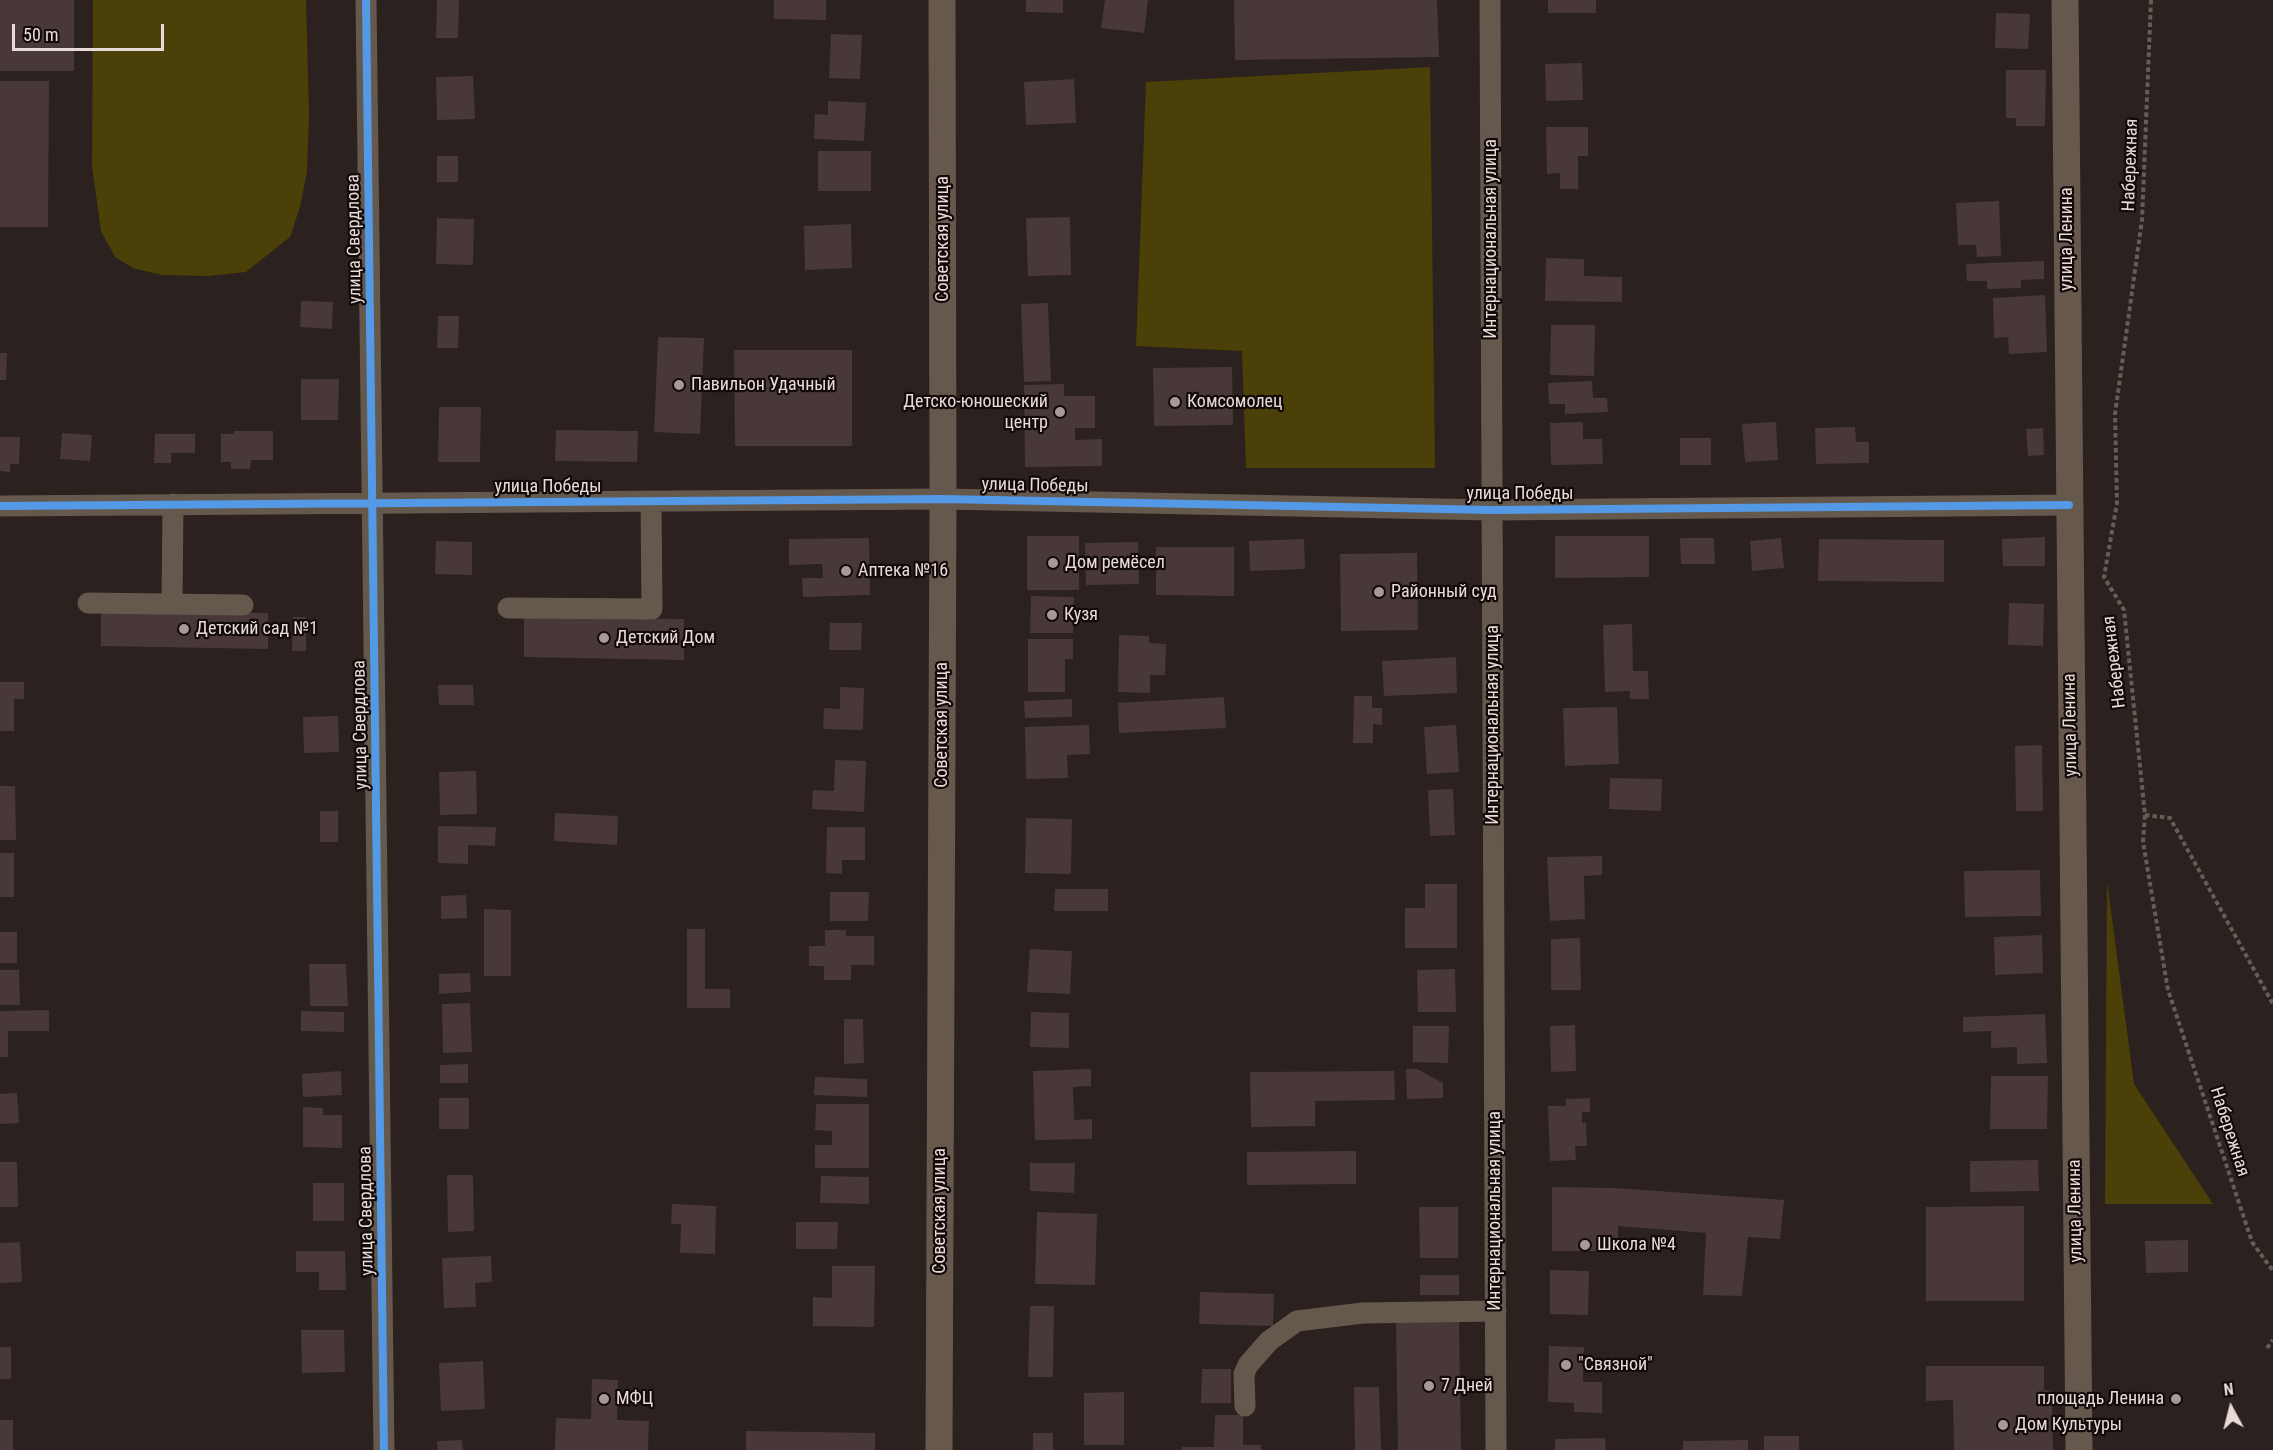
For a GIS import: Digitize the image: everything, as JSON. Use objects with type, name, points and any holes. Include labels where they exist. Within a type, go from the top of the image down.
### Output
[{"type":"main road","name":"Советская улица","points":[[939,1450],[943,499],[942,0]]},
{"type":"main road","name":"улица Ленина","points":[[2065,0],[2068,505],[2079,1450]]},
{"type":"street","name":"улица Свердлова","points":[[366,0],[384,1450]]},
{"type":"street","name":"Интернациональная улица","points":[[1490,0],[1496,1450]]},
{"type":"street","name":"улица Победы","points":[[0,506],[943,499],[1492,510],[2068,505]]},
{"type":"street","points":[[508,608],[652,609],[651,501]]},
{"type":"street","points":[[172,604],[173,504]]},
{"type":"street","points":[[88,603],[243,605]]},
{"type":"street","points":[[1245,1406],[1244,1374],[1248,1365],[1269,1341],[1297,1321],[1363,1313],[1496,1311]]},
{"type":"path","points":[[2145,814],[2170,818],[2273,1004]]},
{"type":"path","points":[[2267,1348],[2273,1340]]},
{"type":"shaded area","points":[[93,0],[306,0],[309,115],[307,172],[300,207],[290,237],[246,272],[208,276],[162,275],[133,268],[115,257],[101,231],[92,166]]},
{"type":"shaded area","points":[[1430,67],[1435,468],[1246,468],[1242,351],[1136,346],[1146,82]]},
{"type":"shaded area","points":[[2107,881],[2134,1084],[2213,1204],[2105,1204]]},
{"type":"building","points":[[0,0],[74,0],[74,71],[0,71]]},
{"type":"building","points":[[437,0],[459,0],[458,38],[436,38]]},
{"type":"building","points":[[774,0],[826,0],[826,20],[774,19]]},
{"type":"building","points":[[1026,0],[1063,0],[1063,13],[1026,12]]},
{"type":"building","points":[[1105,0],[1148,0],[1144,33],[1101,28]]},
{"type":"building","points":[[1234,0],[1437,0],[1439,57],[1235,60]]},
{"type":"building","points":[[1548,0],[1596,0],[1596,13],[1548,13]]},
{"type":"building","points":[[1996,13],[2030,14],[2028,49],[1995,48]]},
{"type":"building","points":[[831,34],[862,35],[860,79],[829,78]]},
{"type":"building","points":[[1582,63],[1583,100],[1546,101],[1545,64]]},
{"type":"building","points":[[2006,70],[2046,70],[2045,126],[2016,126],[2016,118],[2006,118]]},
{"type":"building","points":[[473,76],[475,119],[437,120],[436,77]]},
{"type":"building","points":[[1074,79],[1076,123],[1026,125],[1024,82]]},
{"type":"building","points":[[0,81],[49,81],[48,227],[0,227]]},
{"type":"building","points":[[828,101],[866,103],[864,141],[814,139],[815,114],[828,115]]},
{"type":"building","points":[[1546,127],[1588,127],[1588,156],[1578,156],[1578,189],[1560,189],[1560,173],[1547,174]]},
{"type":"building","points":[[818,151],[871,151],[871,191],[818,191]]},
{"type":"building","points":[[437,156],[458,156],[458,182],[437,182]]},
{"type":"building","points":[[1999,201],[2001,256],[1977,257],[1976,245],[1958,245],[1956,203]]},
{"type":"building","points":[[1070,217],[1071,275],[1028,276],[1026,218]]},
{"type":"building","points":[[437,218],[474,219],[473,265],[436,264]]},
{"type":"building","points":[[851,224],[852,268],[805,270],[804,226]]},
{"type":"building","points":[[1546,258],[1584,259],[1584,276],[1622,277],[1622,302],[1545,301]]},
{"type":"building","points":[[2044,261],[2044,279],[2021,280],[2021,288],[1987,289],[1987,281],[1967,281],[1966,264]]},
{"type":"building","points":[[2045,295],[2047,352],[2009,354],[2008,337],[1994,338],[1993,298]]},
{"type":"building","points":[[301,301],[333,302],[332,329],[300,327]]},
{"type":"building","points":[[1048,303],[1051,381],[1024,382],[1021,304]]},
{"type":"building","points":[[438,316],[459,316],[458,348],[437,348]]},
{"type":"building","points":[[1551,325],[1595,325],[1594,376],[1550,375]]},
{"type":"building","name":"Павильон Удачный","points":[[658,337],[704,338],[700,434],[654,432]]},
{"type":"building","points":[[734,350],[852,350],[852,446],[735,446]]},
{"type":"building","points":[[0,353],[7,353],[6,380],[0,380]]},
{"type":"building","points":[[1232,367],[1233,425],[1154,426],[1153,368]]},
{"type":"building","points":[[301,379],[339,379],[338,420],[301,420]]},
{"type":"building","points":[[1592,381],[1593,398],[1607,398],[1608,412],[1565,414],[1565,404],[1549,404],[1548,383]]},
{"type":"building","name":"Детско-юношеский центр","points":[[1064,384],[1064,396],[1095,396],[1095,428],[1075,428],[1075,440],[1102,439],[1102,466],[1025,467],[1024,385]]},
{"type":"building","points":[[439,407],[481,407],[480,462],[438,462]]},
{"type":"building","points":[[1583,422],[1583,439],[1602,439],[1603,464],[1551,465],[1550,423]]},
{"type":"building","points":[[1776,422],[1778,460],[1745,462],[1742,424]]},
{"type":"building","points":[[1855,427],[1856,442],[1869,442],[1869,463],[1816,464],[1815,428]]},
{"type":"building","points":[[2043,428],[2044,455],[2028,456],[2026,429]]},
{"type":"building","points":[[556,430],[638,431],[637,462],[555,461]]},
{"type":"building","points":[[234,431],[273,431],[273,460],[251,460],[250,469],[231,469],[231,462],[221,462],[221,434],[234,434]]},
{"type":"building","points":[[62,433],[92,435],[90,461],[60,459]]},
{"type":"building","points":[[155,434],[195,434],[195,453],[171,453],[171,463],[154,463]]},
{"type":"building","points":[[0,437],[20,437],[19,464],[10,464],[10,472],[0,471]]},
{"type":"building","points":[[1680,438],[1711,438],[1711,465],[1680,465]]},
{"type":"building","name":"Дом ремёсел","points":[[1027,536],[1079,536],[1079,590],[1027,590]]},
{"type":"building","points":[[1555,536],[1649,536],[1649,577],[1555,578]]},
{"type":"building","points":[[2045,537],[2045,566],[2003,566],[2002,539]]},
{"type":"building","name":"Аптека №16","points":[[869,538],[870,595],[803,597],[802,578],[823,578],[822,564],[789,565],[789,539]]},
{"type":"building","points":[[1680,538],[1714,538],[1715,564],[1681,564]]},
{"type":"building","points":[[1781,538],[1784,568],[1752,571],[1750,541]]},
{"type":"building","points":[[1304,539],[1305,569],[1250,571],[1249,541]]},
{"type":"building","points":[[1819,539],[1944,540],[1944,582],[1818,581]]},
{"type":"building","points":[[436,541],[472,542],[472,575],[435,574]]},
{"type":"building","points":[[1138,542],[1139,584],[1086,585],[1085,543]]},
{"type":"building","points":[[1156,547],[1234,547],[1234,596],[1156,595]]},
{"type":"building","name":"Районный суд","points":[[1417,553],[1418,630],[1341,631],[1340,554]]},
{"type":"building","name":"Кузя","points":[[1031,596],[1074,597],[1073,633],[1030,633]]},
{"type":"building","points":[[2009,603],[2044,604],[2043,646],[2008,645]]},
{"type":"building","name":"Детский сад №1","points":[[101,610],[268,613],[268,649],[101,646]]},
{"type":"building","points":[[293,617],[306,617],[306,651],[292,651]]},
{"type":"building","name":"Детский Дом","points":[[524,617],[684,619],[684,660],[524,657]]},
{"type":"building","points":[[830,623],[862,623],[861,650],[829,650]]},
{"type":"building","points":[[1632,624],[1633,671],[1648,671],[1649,699],[1630,699],[1630,691],[1605,692],[1603,625]]},
{"type":"building","points":[[1119,635],[1149,636],[1149,643],[1166,644],[1165,675],[1150,675],[1150,693],[1118,692]]},
{"type":"building","points":[[1028,639],[1073,639],[1073,659],[1065,659],[1065,692],[1028,692]]},
{"type":"building","points":[[1456,657],[1457,693],[1384,696],[1382,661]]},
{"type":"building","points":[[0,682],[24,682],[24,699],[14,699],[14,731],[0,731]]},
{"type":"building","points":[[438,685],[473,685],[474,705],[439,705]]},
{"type":"building","points":[[840,687],[864,688],[863,730],[823,729],[824,708],[840,709]]},
{"type":"building","points":[[1354,696],[1372,696],[1372,708],[1382,708],[1382,725],[1373,724],[1373,743],[1353,743]]},
{"type":"building","points":[[1224,697],[1226,728],[1119,733],[1118,703]]},
{"type":"building","points":[[1072,699],[1072,717],[1025,718],[1024,701]]},
{"type":"building","points":[[1617,707],[1619,764],[1565,766],[1563,708]]},
{"type":"building","points":[[338,716],[339,752],[304,753],[303,717]]},
{"type":"building","points":[[1089,725],[1090,754],[1067,755],[1068,778],[1026,779],[1025,727]]},
{"type":"building","points":[[1456,725],[1459,772],[1427,774],[1424,727]]},
{"type":"building","points":[[2042,745],[2043,811],[2016,811],[2015,746]]},
{"type":"building","points":[[835,760],[866,761],[864,812],[812,809],[813,790],[834,791]]},
{"type":"building","points":[[476,771],[477,814],[440,815],[439,772]]},
{"type":"building","points":[[1610,778],[1662,779],[1661,811],[1609,809]]},
{"type":"building","points":[[0,786],[15,786],[16,840],[0,840]]},
{"type":"building","points":[[1453,789],[1455,835],[1430,836],[1428,790]]},
{"type":"building","points":[[320,811],[338,811],[338,842],[320,842]]},
{"type":"building","points":[[555,813],[618,816],[617,845],[554,841]]},
{"type":"building","points":[[1026,818],[1072,819],[1071,874],[1025,873]]},
{"type":"building","points":[[438,826],[496,827],[495,846],[468,845],[468,864],[438,863]]},
{"type":"building","points":[[827,827],[865,827],[865,860],[842,860],[842,874],[826,873]]},
{"type":"building","points":[[0,853],[14,853],[14,897],[0,897]]},
{"type":"building","points":[[1602,856],[1602,875],[1584,876],[1585,919],[1550,921],[1547,857]]},
{"type":"building","points":[[2040,870],[2041,916],[1965,917],[1964,871]]},
{"type":"building","points":[[1425,884],[1457,884],[1457,948],[1405,948],[1405,908],[1425,908]]},
{"type":"building","points":[[1055,889],[1108,889],[1108,911],[1054,911]]},
{"type":"building","points":[[830,892],[869,892],[868,921],[830,921]]},
{"type":"building","points":[[466,895],[467,918],[441,919],[441,896]]},
{"type":"building","points":[[484,909],[511,910],[511,976],[484,976]]},
{"type":"building","points":[[687,929],[705,929],[705,989],[730,989],[730,1008],[687,1008]]},
{"type":"building","points":[[825,930],[846,930],[846,936],[874,936],[874,965],[851,965],[851,980],[824,980],[824,966],[809,966],[809,946],[825,946]]},
{"type":"building","points":[[0,932],[17,932],[17,963],[0,963]]},
{"type":"building","points":[[2042,935],[2043,973],[1995,975],[1994,937]]},
{"type":"building","points":[[1580,938],[1581,990],[1551,990],[1551,939]]},
{"type":"building","points":[[1030,949],[1072,951],[1070,994],[1027,992]]},
{"type":"building","points":[[309,964],[346,964],[348,1006],[310,1006]]},
{"type":"building","points":[[1455,969],[1456,1012],[1418,1012],[1417,970]]},
{"type":"building","points":[[0,970],[19,970],[20,1005],[0,1005]]},
{"type":"building","points":[[470,973],[471,992],[439,994],[439,974]]},
{"type":"building","points":[[470,1003],[472,1052],[443,1053],[442,1004]]},
{"type":"building","points":[[49,1010],[49,1031],[8,1031],[8,1057],[0,1057],[0,1011]]},
{"type":"building","points":[[301,1011],[344,1012],[344,1032],[301,1031]]},
{"type":"building","points":[[1031,1012],[1069,1013],[1069,1048],[1030,1047]]},
{"type":"building","points":[[2045,1014],[2047,1063],[2017,1064],[2017,1047],[1991,1048],[1991,1031],[1963,1032],[1963,1017]]},
{"type":"building","points":[[844,1019],[863,1019],[864,1063],[844,1064]]},
{"type":"building","points":[[1575,1025],[1576,1071],[1551,1072],[1550,1026]]},
{"type":"building","points":[[1413,1026],[1449,1026],[1448,1063],[1413,1062]]},
{"type":"building","points":[[468,1064],[468,1083],[440,1083],[440,1065]]},
{"type":"building","points":[[1091,1069],[1091,1086],[1073,1087],[1074,1120],[1092,1119],[1092,1139],[1035,1140],[1033,1071]]},
{"type":"building","points":[[1406,1069],[1417,1069],[1443,1083],[1443,1098],[1407,1099]]},
{"type":"building","points":[[341,1071],[342,1095],[303,1097],[302,1074]]},
{"type":"building","points":[[1394,1071],[1395,1100],[1315,1101],[1315,1126],[1251,1127],[1250,1072]]},
{"type":"building","points":[[1991,1076],[2048,1076],[2047,1129],[1990,1129]]},
{"type":"building","points":[[815,1077],[867,1079],[867,1097],[814,1095]]},
{"type":"building","points":[[17,1093],[19,1123],[0,1124],[0,1094]]},
{"type":"building","points":[[439,1098],[469,1098],[469,1129],[439,1129]]},
{"type":"building","points":[[1590,1098],[1590,1112],[1582,1112],[1582,1123],[1586,1123],[1587,1146],[1575,1146],[1576,1160],[1550,1161],[1548,1106],[1566,1106],[1566,1099]]},
{"type":"building","points":[[816,1104],[869,1104],[869,1168],[815,1168],[815,1145],[832,1145],[832,1131],[815,1130]]},
{"type":"building","points":[[303,1107],[323,1108],[323,1115],[342,1115],[342,1148],[303,1147]]},
{"type":"building","points":[[1356,1151],[1356,1184],[1247,1185],[1247,1152]]},
{"type":"building","points":[[2038,1160],[2039,1191],[1970,1192],[1970,1161]]},
{"type":"building","points":[[0,1162],[17,1162],[18,1207],[0,1207]]},
{"type":"building","points":[[1030,1163],[1075,1163],[1074,1193],[1030,1191]]},
{"type":"building","points":[[447,1175],[473,1175],[474,1231],[448,1232]]},
{"type":"building","points":[[821,1176],[869,1177],[869,1204],[820,1203]]},
{"type":"building","points":[[313,1183],[344,1183],[344,1221],[313,1221]]},
{"type":"building","name":"Школа №4","points":[[1552,1187],[1615,1188],[1784,1200],[1780,1239],[1748,1237],[1742,1296],[1703,1295],[1706,1233],[1618,1226],[1618,1251],[1552,1251]]},
{"type":"building","points":[[672,1204],[716,1206],[715,1254],[680,1253],[681,1224],[671,1224]]},
{"type":"building","points":[[2024,1206],[2024,1301],[1926,1301],[1926,1207]]},
{"type":"building","points":[[1419,1207],[1458,1207],[1458,1258],[1420,1258]]},
{"type":"building","points":[[1037,1212],[1097,1214],[1095,1285],[1035,1284]]},
{"type":"building","points":[[796,1222],[838,1222],[837,1249],[796,1249]]},
{"type":"building","points":[[2188,1240],[2188,1272],[2146,1273],[2145,1241]]},
{"type":"building","points":[[20,1242],[22,1282],[0,1283],[0,1243]]},
{"type":"building","points":[[296,1251],[345,1251],[346,1290],[319,1290],[319,1272],[296,1272]]},
{"type":"building","points":[[491,1256],[492,1282],[475,1283],[476,1307],[444,1308],[442,1258]]},
{"type":"building","points":[[832,1266],[875,1266],[874,1327],[813,1326],[813,1297],[832,1298]]},
{"type":"building","points":[[1550,1270],[1589,1271],[1588,1315],[1550,1314]]},
{"type":"building","points":[[1420,1275],[1459,1275],[1459,1295],[1420,1295]]},
{"type":"building","points":[[1200,1292],[1274,1294],[1273,1326],[1199,1324]]},
{"type":"building","points":[[1030,1306],[1054,1306],[1053,1377],[1028,1377]]},
{"type":"building","name":"7 Дней","points":[[1459,1321],[1461,1450],[1398,1450],[1396,1322]]},
{"type":"building","points":[[301,1330],[344,1330],[345,1372],[302,1373]]},
{"type":"building","name":"\"Связной\"","points":[[1549,1346],[1584,1347],[1583,1382],[1602,1382],[1602,1413],[1574,1412],[1574,1403],[1548,1402]]},
{"type":"building","points":[[0,1347],[11,1347],[11,1379],[0,1379]]},
{"type":"building","points":[[483,1361],[485,1409],[441,1411],[439,1363]]},
{"type":"building","name":"Дом Культуры","points":[[1926,1366],[2044,1366],[2044,1390],[2052,1391],[2053,1450],[1954,1450],[1953,1400],[1926,1401]]},
{"type":"building","points":[[1202,1369],[1231,1369],[1231,1403],[1201,1403]]},
{"type":"building","name":"МФЦ","points":[[592,1379],[618,1380],[617,1420],[649,1421],[648,1450],[555,1450],[556,1418],[591,1419]]},
{"type":"building","points":[[1354,1387],[1379,1387],[1381,1450],[1355,1450]]},
{"type":"building","points":[[1124,1392],[1124,1445],[1084,1445],[1084,1393]]},
{"type":"building","points":[[1215,1415],[1243,1415],[1243,1445],[1261,1445],[1261,1450],[1182,1450],[1182,1447],[1214,1447]]},
{"type":"building","points":[[0,1420],[13,1420],[13,1450],[0,1450]]},
{"type":"building","points":[[746,1431],[875,1433],[875,1450],[746,1450]]},
{"type":"building","points":[[1033,1433],[1053,1433],[1053,1450],[1033,1450]]},
{"type":"building","points":[[1764,1436],[1799,1436],[1799,1450],[1764,1450]]},
{"type":"building","points":[[1605,1438],[1606,1450],[1555,1450],[1555,1439]]},
{"type":"building","points":[[462,1440],[463,1450],[438,1450],[437,1441]]},
{"type":"building","points":[[1748,1440],[1748,1450],[1683,1450],[1683,1441]]},
{"type":"cycle path","points":[[366,0],[384,1450]]},
{"type":"cycle path","points":[[0,506],[943,499],[1492,510],[2069,505]]},
{"type":"place","name":"Павильон Удачный","points":[[679,385]]},
{"type":"place","name":"Комсомолец","points":[[1175,402]]},
{"type":"place","name":"Детско-юношеский центр","points":[[1060,412]]},
{"type":"place","name":"Дом ремёсел","points":[[1053,563]]},
{"type":"place","name":"Аптека №16","points":[[846,571]]},
{"type":"place","name":"Районный суд","points":[[1379,592]]},
{"type":"place","name":"Кузя","points":[[1052,615]]},
{"type":"place","name":"Детский сад №1","points":[[184,629]]},
{"type":"place","name":"Детский Дом","points":[[604,638]]},
{"type":"place","name":"Школа №4","points":[[1585,1245]]},
{"type":"place","name":"\"Связной\"","points":[[1566,1365]]},
{"type":"place","name":"7 Дней","points":[[1429,1386]]},
{"type":"place","name":"МФЦ","points":[[604,1399]]},
{"type":"place","name":"площадь Ленина","points":[[2176,1399]]},
{"type":"place","name":"Дом Культуры","points":[[2003,1425]]}]
